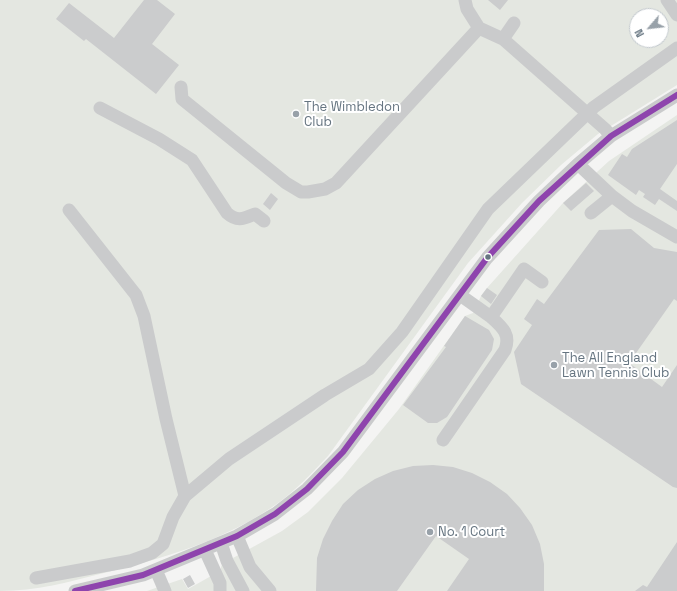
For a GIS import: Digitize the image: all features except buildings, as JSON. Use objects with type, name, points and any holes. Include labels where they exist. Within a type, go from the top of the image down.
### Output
[{"type":"street","points":[[465,0],[467,9],[479,28],[503,39],[588,113],[611,136]]},
{"type":"street","points":[[667,0],[677,15]]},
{"type":"street","points":[[503,39],[514,23]]},
{"type":"street","points":[[181,87],[182,100],[286,183],[302,192],[320,190],[330,187],[341,179],[371,143],[479,28]]},
{"type":"street","points":[[36,578],[130,561],[152,553],[163,544],[173,517],[184,496],[236,455],[325,395],[369,369],[402,332],[488,209],[594,106],[677,48]]},
{"type":"street","points":[[75,591],[108,584],[156,570],[237,536],[264,522],[307,489],[334,461],[393,386],[487,258],[519,222],[578,164],[611,136],[677,95]]},
{"type":"street","points":[[100,108],[159,139],[192,160],[227,213],[233,219],[242,220],[255,214],[264,221]]},
{"type":"street","points":[[578,164],[612,196],[632,211],[677,238]]},
{"type":"street","points":[[591,213],[612,196]]},
{"type":"street","points":[[69,210],[136,295],[144,316],[184,496]]},
{"type":"street","points":[[491,316],[524,269],[542,282]]},
{"type":"street","points":[[443,440],[505,350],[508,337],[504,329],[491,316],[460,295]]},
{"type":"street","points":[[237,536],[250,567],[270,591]]},
{"type":"street","points":[[221,543],[227,561],[243,591]]},
{"type":"street","points":[[205,550],[220,584],[220,591]]},
{"type":"street","points":[[234,575],[250,567]]},
{"type":"street","points":[[156,570],[165,591]]},
{"type":"shaded area","points":[[0,0],[677,0],[677,85],[598,134],[561,165],[522,203],[468,263],[328,456],[292,492],[258,516],[237,527],[172,554],[65,583],[13,591],[0,591]]},
{"type":"shaded area","name":"The All England Lawn Tennis Club","points":[[677,115],[677,591],[147,591],[182,579],[188,589],[220,571],[222,564],[282,531],[308,512],[342,478],[399,409],[465,316],[473,313],[481,296],[487,288],[563,203],[609,161]]},
{"type":"transit line","points":[[75,591],[143,575],[237,536],[275,514],[307,489],[343,452],[487,258],[539,201],[611,136],[677,95]]},
{"type":"place","name":"The Wimbledon Club","points":[[296,114]]},
{"type":"place","name":"The All England Lawn Tennis Club","points":[[554,365]]},
{"type":"place","name":"No. 1 Court","points":[[430,532]]}]
